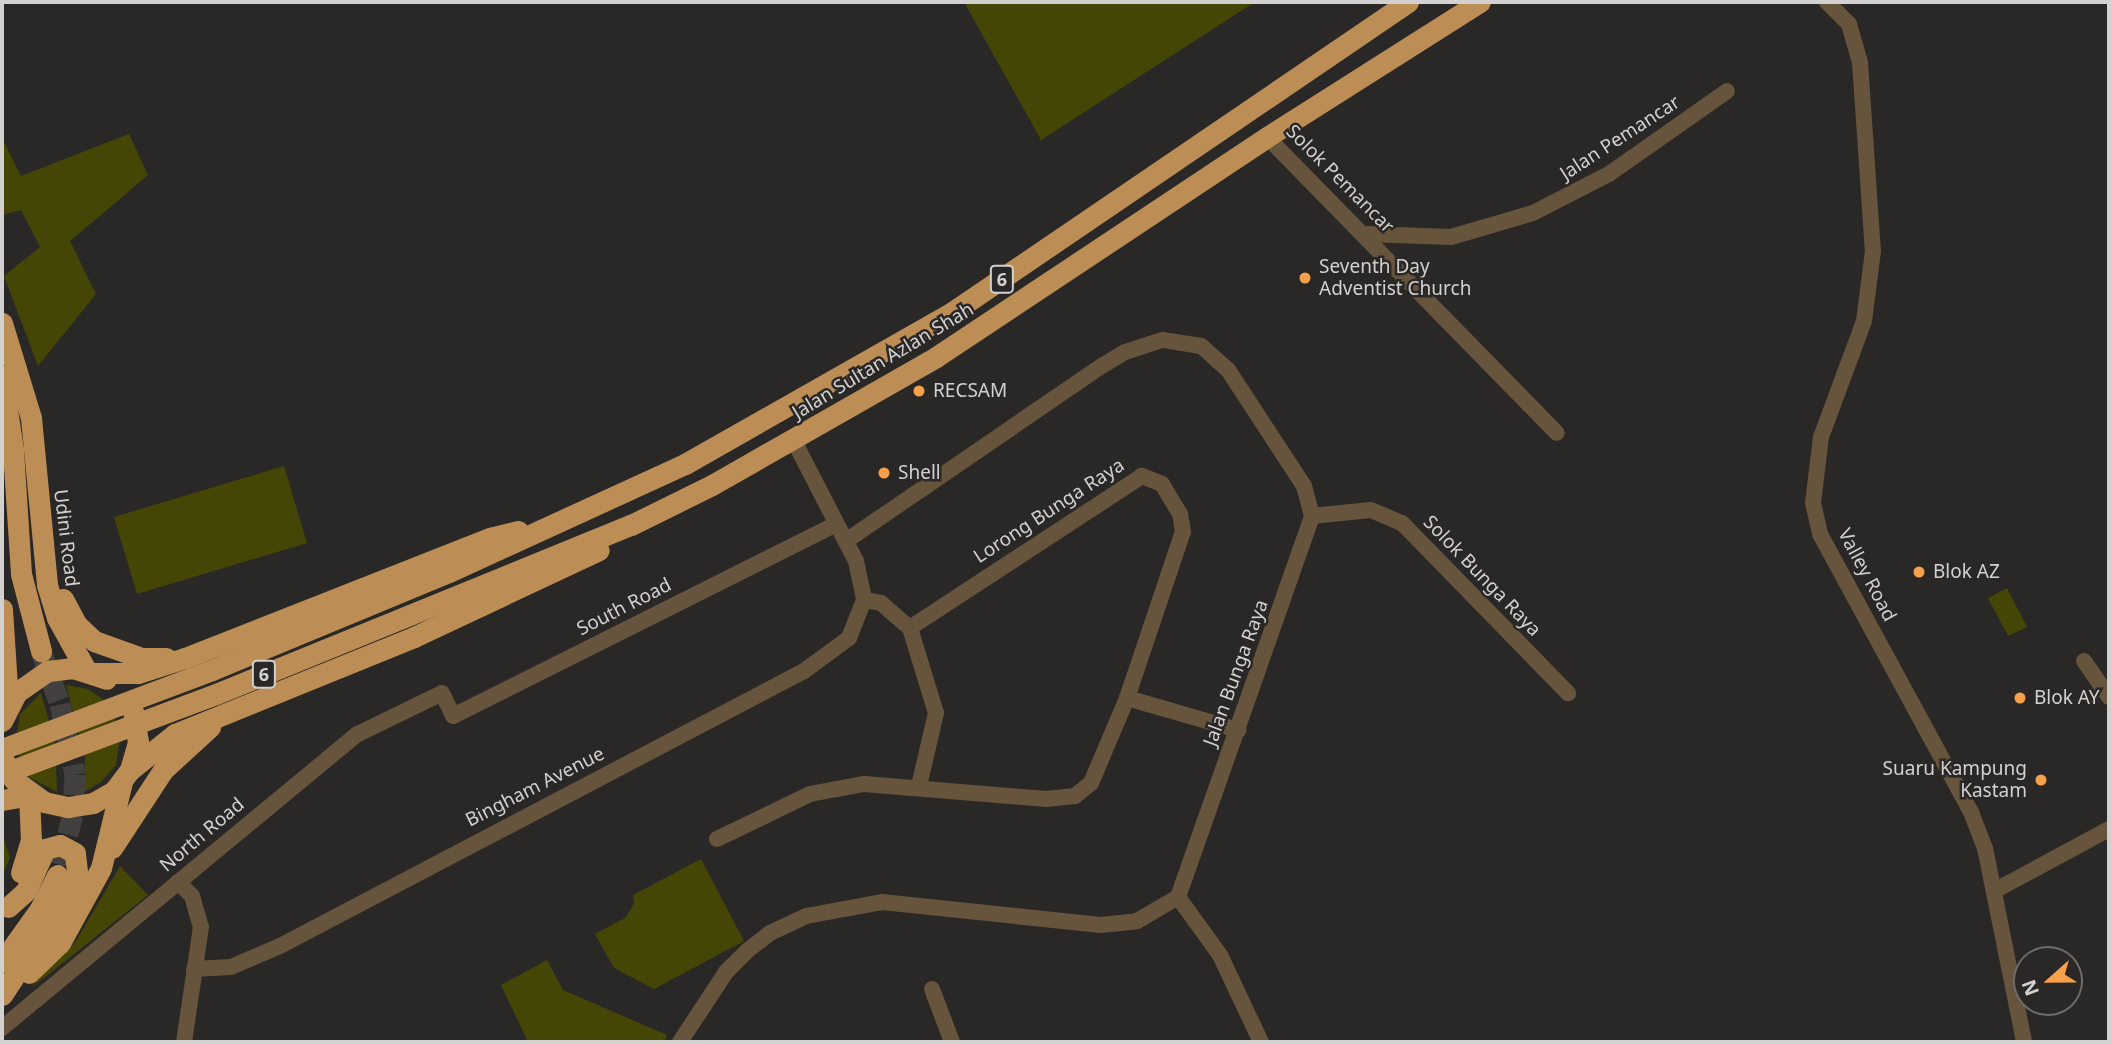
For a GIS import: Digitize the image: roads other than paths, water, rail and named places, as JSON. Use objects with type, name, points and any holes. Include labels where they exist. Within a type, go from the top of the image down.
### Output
[{"type":"highway","name":"Jalan Sultan Azlan Shah","points":[[2,751],[449,572],[574,518],[685,464],[951,313],[1408,2]]},
{"type":"highway","name":"Jalan Sultan Azlan Shah","points":[[2,774],[631,525],[794,441],[989,324],[1267,136],[1480,2]]},
{"type":"highway","name":"Udini Road","points":[[2,323],[31,418],[40,534],[57,618],[90,671]]},
{"type":"highway","points":[[2,376],[13,450],[21,574],[41,651]]},
{"type":"highway","points":[[4,705],[36,676],[60,668],[138,673],[185,659],[490,538],[574,518]]},
{"type":"highway","points":[[2,751],[14,780],[29,795],[56,806],[81,806],[104,798],[175,734],[403,641],[526,586],[600,549],[631,525]]},
{"type":"highway","points":[[40,534],[68,613],[94,641],[142,658],[185,659]]},
{"type":"highway","points":[[2,609],[4,705]]},
{"type":"highway","points":[[185,659],[165,681],[167,704],[184,716],[227,713]]},
{"type":"highway","points":[[90,671],[118,689],[134,713],[138,742],[101,868]]},
{"type":"highway","points":[[2,997],[60,943],[101,868],[163,770],[227,713]]},
{"type":"highway","points":[[2,800],[29,795]]},
{"type":"highway","points":[[5,911],[31,840],[29,795]]},
{"type":"highway","points":[[2,997],[78,879],[75,853],[60,845],[45,849],[26,891],[5,911]]},
{"type":"highway","points":[[2,962],[40,909],[57,875]]},
{"type":"street","name":"Valley Road","points":[[1830,3],[1849,24],[1860,62],[1873,251],[1864,321],[1821,437],[1814,503],[1820,534],[1971,812],[1985,848],[2024,1042]]},
{"type":"street","name":"Jalan Pemancar","points":[[1367,234],[1451,237],[1497,227],[1533,213],[1609,174],[1727,91]]},
{"type":"street","name":"Solok Pemancar","points":[[1267,136],[1367,234],[1557,433]]},
{"type":"street","points":[[846,541],[1102,365],[1125,352],[1162,340],[1201,346],[1228,370],[1304,486],[1312,516]]},
{"type":"street","points":[[794,441],[856,561],[864,600],[881,603],[910,628],[936,713],[919,786]]},
{"type":"street","name":"Lorong Bunga Raya","points":[[717,839],[810,794],[864,784],[919,786],[1046,799],[1075,796],[1091,783],[1127,698],[1183,532],[1180,514],[1162,484],[1148,475],[1135,478],[910,628]]},
{"type":"street","name":"Solok Bunga Raya","points":[[1312,516],[1371,510],[1402,523],[1569,693]]},
{"type":"street","name":"Jalan Bunga Raya","points":[[1178,897],[1312,516]]},
{"type":"street","name":"South Road","points":[[442,693],[453,716],[836,524]]},
{"type":"street","name":"Bingham Avenue","points":[[194,969],[231,967],[249,961],[804,671],[849,638],[864,600]]},
{"type":"street","points":[[2084,661],[2109,697]]},
{"type":"street","name":"North Road","points":[[2,1028],[358,734],[442,693]]},
{"type":"street","points":[[1127,698],[1238,730]]},
{"type":"street","points":[[1994,891],[2109,830]]},
{"type":"street","points":[[178,883],[199,911],[184,1042]]},
{"type":"street","points":[[680,1042],[740,958],[770,933],[806,916],[882,902],[1101,925],[1136,921],[1178,897],[1220,955],[1261,1042]]},
{"type":"street","points":[[932,989],[952,1042]]},
{"type":"tunnel","points":[[41,651],[60,704],[75,774],[73,814],[57,875]]},
{"type":"place","name":"Seventh Day Adventist Church","points":[[1305,278]]},
{"type":"place","name":"RECSAM","points":[[919,391]]},
{"type":"place","name":"Shell","points":[[884,473]]},
{"type":"place","name":"Blok AZ","points":[[1919,572]]},
{"type":"place","name":"Blok AY","points":[[2020,698]]},
{"type":"place","name":"Suaru Kampung Kastam","points":[[2041,780]]}]
